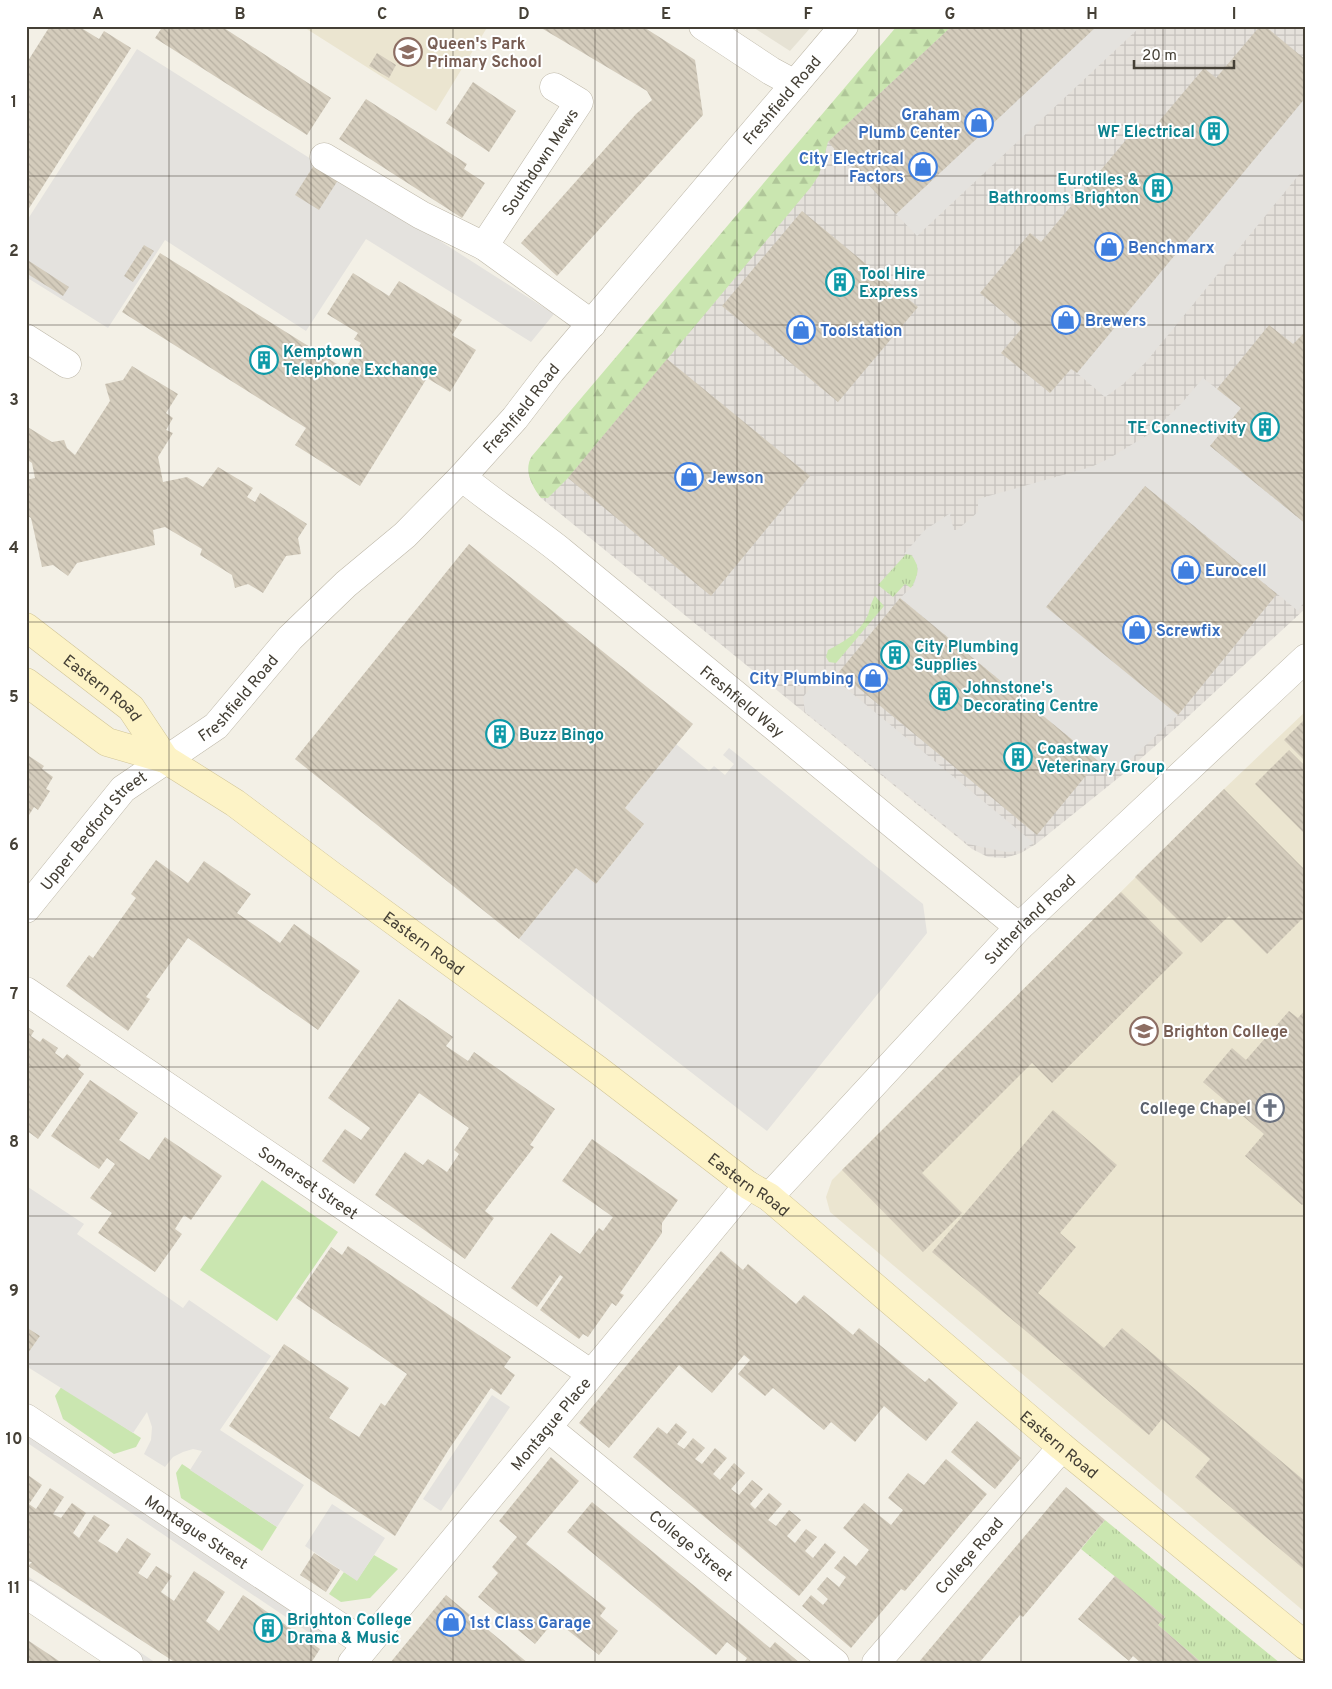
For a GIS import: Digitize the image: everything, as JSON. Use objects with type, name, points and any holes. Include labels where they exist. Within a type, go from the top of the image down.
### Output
[{"type":"street","points":[[703,26],[771,72],[795,84]]},
{"type":"street","name":"Freshfield Road","points":[[165,759],[216,726],[246,687],[290,638],[346,584],[405,535],[462,477],[514,418],[844,26]]},
{"type":"street","name":"Southdown Mews","points":[[484,246],[579,102],[554,87]]},
{"type":"street","points":[[324,157],[421,215],[484,246],[592,324]]},
{"type":"street","points":[[26,338],[68,364]]},
{"type":"street","name":"Freshfield Way","points":[[462,477],[487,498],[554,545],[832,777],[1019,927]]},
{"type":"street","name":"Eastern Road","points":[[26,627],[131,708],[165,759]]},
{"type":"street","name":"Sutherland Road","points":[[759,1191],[1019,927],[1306,658]]},
{"type":"street","name":"Eastern Road","points":[[26,682],[108,742],[165,759],[250,813],[759,1191],[1062,1447],[1306,1646]]},
{"type":"street","name":"Upper Bedford Street","points":[[26,908],[123,789],[165,759]]},
{"type":"street","name":"Somerset Street","points":[[26,991],[590,1373]]},
{"type":"street","name":"Montague Place","points":[[359,1654],[548,1428],[590,1373],[759,1191]]},
{"type":"street","name":"Montague Street","points":[[26,1418],[359,1654]]},
{"type":"street","name":"College Street","points":[[548,1428],[835,1663]]},
{"type":"street","name":"College Road","points":[[876,1663],[1062,1447]]},
{"type":"street","points":[[26,1594],[129,1663]]},
{"type":"shaded area","name":"Queen's Park Primary School","points":[[302,26],[488,26],[436,111]]},
{"type":"shaded area","points":[[751,26],[812,26],[790,51]]},
{"type":"shaded area","points":[[898,26],[1306,26],[1306,608],[1122,775],[1036,844],[1021,853],[1005,858],[988,857],[972,849],[541,498],[531,482],[528,471],[530,460]]},
{"type":"shaded area","points":[[1097,26],[1141,26],[917,236],[896,214]]},
{"type":"shaded area","points":[[137,49],[554,314],[531,342],[366,239],[306,331],[165,240],[108,328],[26,277],[26,222]]},
{"type":"shaded area","points":[[1306,97],[1306,166],[1146,362],[1122,385],[1105,397],[1077,373]]},
{"type":"shaded area","points":[[1203,378],[1241,408],[1210,446],[1306,524],[1306,599],[1298,611],[1145,486],[1178,715],[1118,771],[1098,761],[900,598],[913,586],[918,572],[912,555],[904,554],[925,530],[952,512],[950,515],[954,530],[957,530],[978,512],[978,499],[1091,467],[1108,459],[1151,433],[1181,404]]},
{"type":"shaded area","points":[[825,671],[1034,843],[1020,851],[1006,852],[968,844],[805,712],[803,697]]},
{"type":"shaded area","name":"Brighton College","points":[[1306,711],[1306,1613],[830,1212],[826,1197],[832,1180],[1224,789]]},
{"type":"shaded area","points":[[676,744],[709,771],[714,766],[725,775],[734,764],[723,755],[729,748],[923,904],[927,933],[767,1131],[519,939],[576,868],[596,884],[644,824],[625,808]]},
{"type":"shaded area","points":[[28,1187],[84,1224],[77,1234],[183,1308],[189,1300],[271,1356],[220,1430],[304,1485],[277,1527],[190,1470],[202,1451],[193,1449],[183,1452],[173,1457],[165,1467],[144,1454],[151,1440],[152,1427],[147,1412],[133,1433],[26,1366],[26,1356],[40,1336],[26,1327]]},
{"type":"shaded area","points":[[492,1395],[510,1407],[441,1511],[423,1499]]},
{"type":"shaded area","points":[[26,1431],[325,1632],[320,1640],[26,1442]]},
{"type":"shaded area","points":[[332,1504],[385,1538],[357,1581],[305,1546]]},
{"type":"shaded area","points":[[26,1575],[156,1663],[138,1663],[26,1587]]},
{"type":"green space","points":[[897,26],[952,26],[828,142],[819,175],[811,187],[568,478],[548,498],[541,498],[530,478],[528,467],[532,456]]},
{"type":"green space","points":[[907,553],[915,559],[917,564],[916,578],[911,588],[905,584],[893,597],[878,585]]},
{"type":"green space","points":[[875,596],[884,606],[836,663],[829,662],[826,657],[828,650],[846,640],[861,627]]},
{"type":"green space","points":[[262,1180],[338,1232],[277,1321],[200,1270]]},
{"type":"green space","points":[[62,1386],[141,1438],[136,1447],[114,1454],[63,1419],[55,1396]]},
{"type":"green space","points":[[182,1464],[277,1527],[262,1551],[181,1498],[176,1473]]},
{"type":"green space","points":[[1105,1520],[1280,1663],[1202,1663],[1158,1625],[1165,1617],[1081,1549]]},
{"type":"green space","points":[[374,1555],[398,1569],[370,1598],[341,1602],[329,1594],[344,1572],[357,1580]]},
{"type":"building","points":[[50,26],[78,26],[99,39],[104,31],[131,48],[26,213],[26,64]]},
{"type":"building","points":[[163,26],[221,26],[331,98],[307,135],[155,38]]},
{"type":"building","points":[[538,26],[642,26],[695,60],[703,115],[557,276],[521,243],[636,114],[652,100],[647,91]]},
{"type":"building","points":[[952,26],[1097,26],[896,214],[828,142]]},
{"type":"building","points":[[1260,26],[1265,26],[1306,60],[1306,97],[1077,373],[1071,369],[1050,393],[1001,353],[1022,328],[980,293],[1030,233],[1041,242],[1140,123],[1150,132],[1204,68],[1216,78]]},
{"type":"building","points":[[377,53],[396,65],[389,78],[369,66]]},
{"type":"building","points":[[473,82],[516,111],[489,152],[446,123]]},
{"type":"building","points":[[366,99],[467,164],[464,169],[485,183],[462,218],[339,139]]},
{"type":"building","points":[[316,162],[340,177],[319,210],[295,195]]},
{"type":"building","points":[[802,211],[918,307],[838,402],[722,306]]},
{"type":"building","points":[[144,245],[154,251],[133,282],[124,276]]},
{"type":"building","name":"Kemptown Telephone Exchange","points":[[160,253],[345,369],[361,343],[354,339],[358,333],[327,314],[353,273],[389,296],[399,281],[462,320],[452,335],[476,350],[450,392],[427,378],[360,486],[295,445],[306,428],[122,312]]},
{"type":"building","points":[[26,259],[69,287],[63,296],[26,273]]},
{"type":"building","name":"TE Connectivity","points":[[1269,325],[1293,344],[1306,331],[1306,524],[1210,446],[1241,408],[1217,389]]},
{"type":"building","name":"Jewson","points":[[667,359],[810,476],[711,596],[568,478]]},
{"type":"building","points":[[132,366],[178,394],[166,413],[173,418],[166,430],[173,433],[158,457],[163,482],[187,477],[203,487],[218,467],[253,488],[247,497],[255,502],[260,493],[307,524],[298,538],[301,554],[286,556],[263,593],[248,584],[235,588],[232,575],[200,555],[202,549],[165,527],[153,530],[155,545],[77,563],[68,576],[53,565],[42,567],[31,518],[26,515],[26,480],[35,478],[32,463],[26,459],[26,426],[52,442],[64,440],[67,448],[75,455],[110,401],[105,384],[123,380]]},
{"type":"building","points":[[1145,486],[1277,594],[1178,715],[1046,607]]},
{"type":"building","name":"Buzz Bingo","points":[[469,544],[693,724],[625,808],[644,824],[596,884],[576,868],[519,939],[295,759]]},
{"type":"building","points":[[900,598],[1098,761],[1037,835],[839,672]]},
{"type":"building","points":[[1306,718],[1306,762],[1284,740]]},
{"type":"building","points":[[1289,750],[1306,767],[1306,835],[1255,784]]},
{"type":"building","points":[[26,754],[44,766],[42,769],[53,777],[46,789],[50,791],[38,810],[34,807],[26,820]]},
{"type":"building","points":[[1224,789],[1306,871],[1306,915],[1267,954],[1229,916],[1201,943],[1135,877]]},
{"type":"building","points":[[156,860],[188,883],[204,861],[251,894],[237,913],[280,943],[294,924],[360,971],[318,1030],[188,938],[146,997],[150,999],[128,1031],[66,986],[89,955],[93,958],[136,898],[131,894]]},
{"type":"building","points":[[1121,892],[1183,953],[1052,1083],[1032,1063],[922,1173],[962,1213],[923,1252],[842,1170]]},
{"type":"building","points":[[399,999],[453,1037],[446,1046],[468,1061],[474,1052],[555,1109],[530,1145],[534,1147],[485,1211],[494,1218],[465,1259],[375,1195],[405,1152],[423,1165],[428,1159],[447,1172],[459,1154],[454,1150],[469,1128],[419,1093],[354,1184],[322,1161],[345,1129],[361,1140],[370,1128],[328,1098]]},
{"type":"building","name":"College Chapel","points":[[1306,1009],[1306,1201],[1302,1205],[1245,1156],[1264,1134],[1203,1082],[1232,1048],[1246,1060],[1289,1011],[1298,1018]]},
{"type":"building","points":[[26,1026],[34,1031],[31,1036],[40,1042],[43,1038],[58,1048],[55,1053],[63,1059],[67,1054],[81,1065],[78,1069],[84,1074],[38,1139],[26,1130]]},
{"type":"building","points":[[90,1080],[138,1113],[119,1140],[149,1160],[165,1137],[222,1176],[191,1220],[184,1215],[175,1229],[182,1234],[155,1272],[98,1233],[112,1213],[90,1198],[115,1164],[107,1158],[99,1169],[51,1136]]},
{"type":"building","points":[[1053,1110],[1117,1165],[1060,1233],[1076,1247],[1038,1293],[1104,1348],[1122,1328],[1306,1482],[1306,1571],[1195,1477],[1210,1459],[1162,1419],[1149,1435],[932,1252]]},
{"type":"building","points":[[592,1139],[678,1200],[662,1223],[662,1233],[620,1293],[624,1295],[616,1306],[612,1303],[588,1337],[583,1334],[579,1339],[540,1310],[563,1277],[560,1275],[537,1307],[511,1288],[551,1233],[580,1254],[599,1228],[603,1231],[613,1217],[562,1181]]},
{"type":"building","points":[[348,1246],[511,1357],[504,1367],[515,1375],[501,1395],[491,1388],[449,1449],[395,1536],[229,1426],[284,1344],[349,1388],[329,1418],[359,1437],[381,1403],[385,1406],[407,1374],[296,1298],[331,1247],[342,1255]]},
{"type":"building","points":[[721,1251],[743,1270],[748,1264],[796,1304],[804,1295],[853,1335],[859,1328],[925,1382],[929,1378],[958,1403],[926,1441],[884,1406],[855,1442],[831,1422],[824,1430],[773,1388],[765,1396],[738,1374],[750,1360],[744,1355],[712,1393],[679,1365],[609,1448],[579,1423]]},
{"type":"building","points":[[26,1327],[40,1336],[26,1356]]},
{"type":"building","points":[[977,1421],[1021,1458],[995,1489],[951,1452]]},
{"type":"building","points":[[676,1423],[687,1432],[677,1444],[684,1449],[693,1438],[705,1448],[695,1459],[702,1464],[715,1448],[727,1458],[713,1474],[720,1480],[734,1463],[745,1473],[731,1489],[739,1495],[752,1480],[763,1489],[750,1504],[755,1509],[769,1493],[782,1504],[768,1520],[776,1526],[789,1510],[801,1520],[787,1536],[795,1543],[806,1529],[817,1537],[805,1551],[813,1558],[825,1543],[836,1552],[799,1596],[633,1457],[658,1427],[667,1434]]},
{"type":"building","points":[[551,1457],[579,1481],[526,1544],[606,1608],[600,1616],[618,1631],[599,1655],[555,1620],[535,1644],[478,1597],[498,1573],[492,1567],[517,1537],[499,1521]]},
{"type":"building","points":[[946,1459],[987,1494],[905,1591],[901,1589],[851,1648],[802,1606],[811,1595],[823,1605],[828,1599],[817,1589],[827,1577],[839,1587],[846,1577],[834,1568],[844,1556],[856,1566],[869,1550],[843,1528],[864,1503],[891,1525],[903,1510],[888,1498],[908,1473],[924,1485]]},
{"type":"building","points":[[28,1475],[42,1485],[29,1504],[36,1509],[50,1488],[64,1497],[53,1514],[61,1518],[72,1503],[86,1513],[73,1533],[79,1538],[94,1515],[110,1525],[98,1541],[117,1553],[127,1538],[151,1554],[138,1573],[147,1579],[156,1566],[172,1576],[161,1592],[174,1601],[194,1571],[225,1592],[206,1621],[219,1631],[243,1595],[320,1649],[311,1663],[176,1663],[28,1566],[32,1562],[26,1562]]},
{"type":"building","points":[[1066,1487],[1105,1520],[1023,1617],[1020,1615],[979,1663],[918,1663]]},
{"type":"building","points":[[592,1502],[770,1648],[775,1642],[800,1663],[744,1663],[747,1658],[727,1642],[716,1655],[567,1532]]},
{"type":"building","points":[[314,1553],[340,1570],[326,1592],[300,1575]]},
{"type":"building","points":[[1115,1576],[1165,1617],[1158,1625],[1202,1663],[1141,1663],[1133,1656],[1129,1661],[1078,1619]]},
{"type":"building","name":"1st Class Garage","points":[[446,1595],[528,1663],[390,1663]]},
{"type":"building","points":[[26,1639],[62,1663],[26,1663]]},
{"type":"place","name":"Queen's Park Primary School","points":[[408,52]]},
{"type":"place","name":"Graham Plumb Center","points":[[979,123]]},
{"type":"place","name":"WF Electrical","points":[[1214,131]]},
{"type":"place","name":"City Electrical Factors","points":[[923,167]]},
{"type":"place","name":"Eurotiles & Bathrooms Brighton","points":[[1158,188]]},
{"type":"place","name":"Benchmarx","points":[[1109,247]]},
{"type":"place","name":"Tool Hire Express","points":[[840,282]]},
{"type":"place","name":"Brewers","points":[[1066,320]]},
{"type":"place","name":"Toolstation","points":[[801,330]]},
{"type":"place","name":"Kemptown Telephone Exchange","points":[[264,360]]},
{"type":"place","name":"TE Connectivity","points":[[1265,427]]},
{"type":"place","name":"Jewson","points":[[689,477]]},
{"type":"place","name":"Eurocell","points":[[1186,570]]},
{"type":"place","name":"Screwfix","points":[[1137,630]]},
{"type":"place","name":"City Plumbing Supplies","points":[[895,655]]},
{"type":"place","name":"City Plumbing","points":[[873,678]]},
{"type":"place","name":"Johnstone's Decorating Centre","points":[[944,696]]},
{"type":"place","name":"Buzz Bingo","points":[[500,734]]},
{"type":"place","name":"Coastway Veterinary Group","points":[[1018,757]]},
{"type":"place","name":"Brighton College","points":[[1144,1031]]},
{"type":"place","name":"College Chapel","points":[[1270,1108]]},
{"type":"place","name":"1st Class Garage","points":[[451,1622]]},
{"type":"place","name":"Brighton College Drama & Music","points":[[268,1628]]}]
